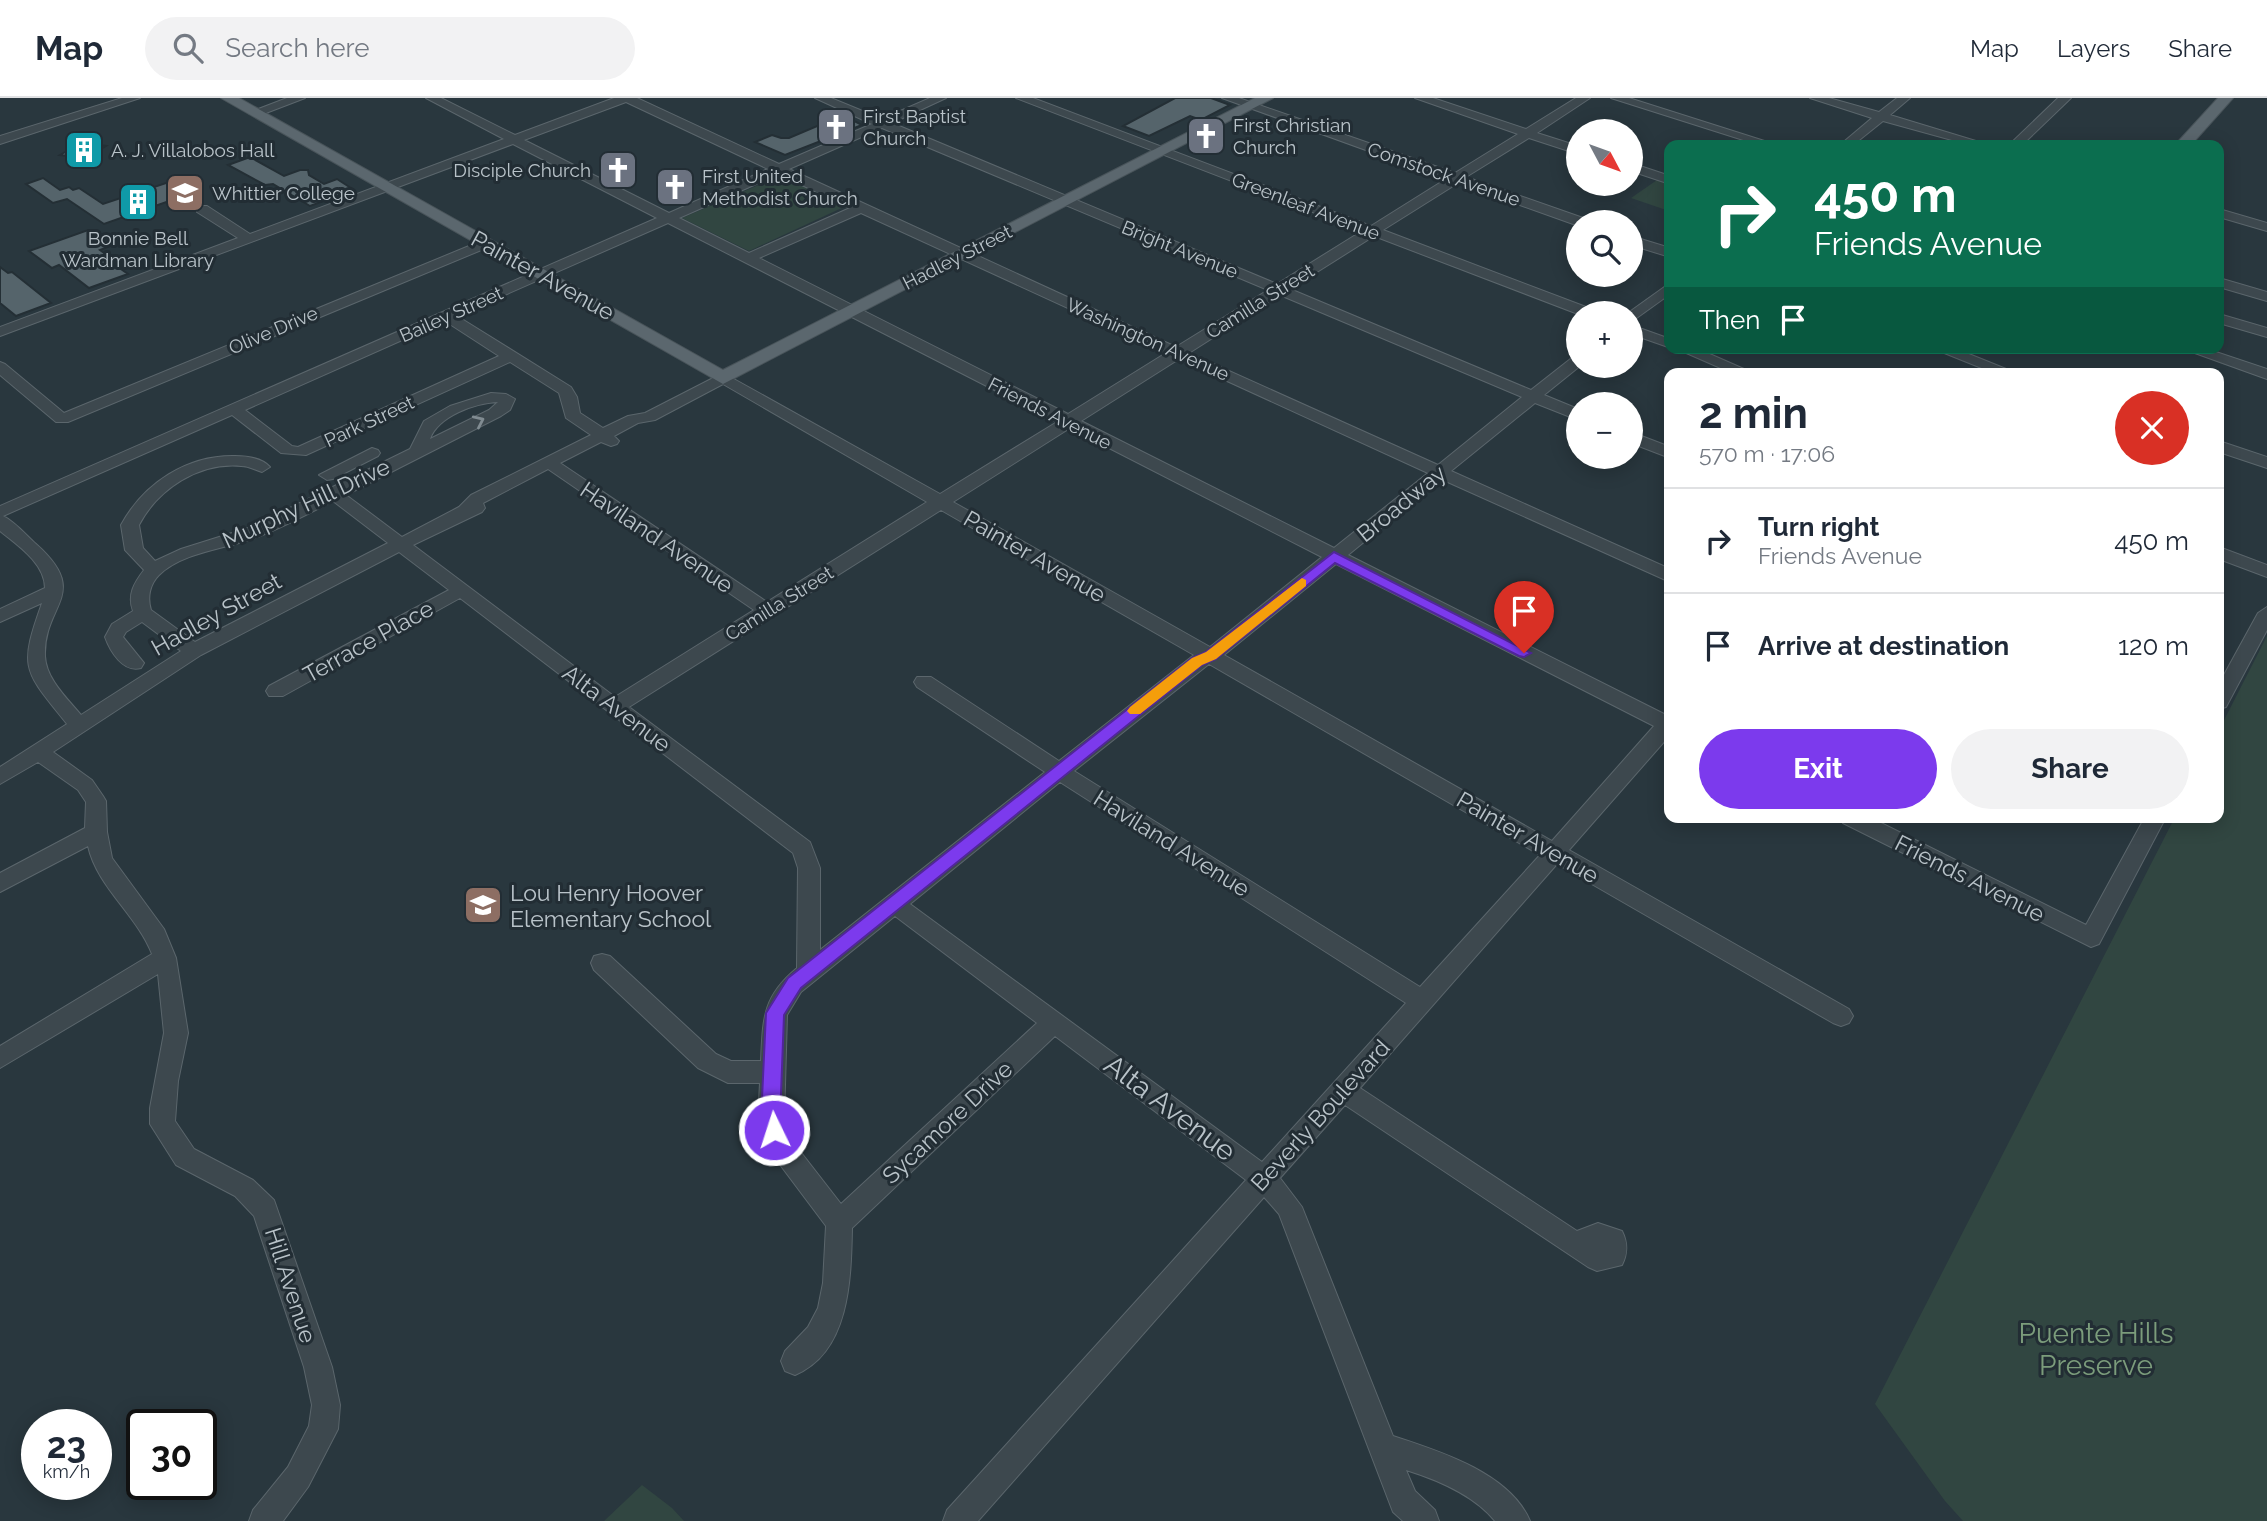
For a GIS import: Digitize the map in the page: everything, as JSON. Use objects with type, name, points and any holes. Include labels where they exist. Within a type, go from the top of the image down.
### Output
[{"type":"main road","name":"Painter Avenue","points":[[228,98],[723,378]]},
{"type":"main road","name":"Hadley Street","points":[[723,378],[1266,98]]},
{"type":"main road","points":[[2188,140],[2226,98]]},
{"type":"street","points":[[0,140],[134,98]]},
{"type":"street","points":[[254,113],[299,98]]},
{"type":"street","name":"Friends Avenue","points":[[432,98],[749,258],[849,312],[1664,722]]},
{"type":"street","points":[[1,330],[627,98]]},
{"type":"street","name":"Washington Avenue","points":[[627,98],[961,255],[1664,573]]},
{"type":"street","name":"Bright Avenue","points":[[821,98],[1566,410]]},
{"type":"street","name":"Bailey Street","points":[[0,512],[448,317],[940,98]]},
{"type":"street","name":"Greenleaf Avenue","points":[[1022,98],[1566,304]]},
{"type":"street","name":"Comstock Avenue","points":[[1228,98],[1566,217]]},
{"type":"street","points":[[1421,98],[1566,146]]},
{"type":"street","name":"Camilla Street","points":[[615,706],[1584,98]]},
{"type":"street","points":[[1617,98],[1755,140]]},
{"type":"street","points":[[1816,98],[1965,140]]},
{"type":"street","points":[[1852,140],[1904,98]]},
{"type":"street","points":[[2020,140],[2066,98]]},
{"type":"street","points":[[1643,171],[1664,178]]},
{"type":"street","points":[[749,258],[860,208]]},
{"type":"street","points":[[202,209],[249,239]]},
{"type":"street","points":[[2224,214],[2267,227]]},
{"type":"street","name":"Olive Drive","points":[[3,373],[62,419],[486,243]]},
{"type":"street","points":[[1643,244],[1664,251]]},
{"type":"street","points":[[2224,284],[2267,297]]},
{"type":"street","points":[[1643,308],[1664,292]]},
{"type":"street","points":[[448,317],[565,390],[572,415],[606,438]]},
{"type":"street","points":[[2224,320],[2267,333]]},
{"type":"street","points":[[1643,334],[1664,342]]},
{"type":"street","points":[[1697,354],[1733,368]]},
{"type":"street","points":[[1951,354],[1980,368]]},
{"type":"street","points":[[1983,368],[1996,354]]},
{"type":"street","points":[[2206,354],[2267,374]]},
{"type":"street","name":"Park Street","points":[[234,409],[287,450],[300,452],[511,356]]},
{"type":"street","name":"Broadway","points":[[839,1223],[778,1139],[771,1120],[775,1012],[794,983],[1197,661],[1211,656],[1566,370]]},
{"type":"street","name":"Hadley Street","points":[[0,777],[194,651],[465,511],[477,499],[606,438],[643,424],[649,417],[723,378]]},
{"type":"street","name":"Painter Avenue","points":[[723,378],[1841,1016]]},
{"type":"street","name":"Murphy Hill Drive","points":[[154,570],[179,557],[260,529],[495,413],[504,407],[507,400],[495,395],[481,398],[433,422],[424,433],[418,450]]},
{"type":"street","points":[[1643,442],[1664,451]]},
{"type":"street","points":[[2224,448],[2267,463]]},
{"type":"street","points":[[327,475],[372,453]]},
{"type":"street","points":[[194,651],[144,613],[138,598],[143,585],[154,570],[134,550],[130,525],[164,485],[180,474],[220,463],[249,460],[262,467]]},
{"type":"street","name":"Haviland Avenue","points":[[553,465],[767,611]]},
{"type":"street","points":[[348,466],[364,476]]},
{"type":"street","name":"Alta Avenue","points":[[333,493],[802,848],[808,868],[809,971]]},
{"type":"street","points":[[0,521],[50,570],[55,590],[39,632],[38,669],[78,725]]},
{"type":"street","points":[[2224,555],[2267,571]]},
{"type":"street","points":[[0,615],[55,590]]},
{"type":"street","name":"Terrace Place","points":[[276,691],[460,591]]},
{"type":"street","points":[[134,663],[118,647],[114,637],[119,628],[144,613]]},
{"type":"street","points":[[2224,687],[2267,613]]},
{"type":"street","name":"Haviland Avenue","points":[[924,682],[1059,771],[1422,1001]]},
{"type":"street","name":"Beverly Boulevard","points":[[963,1514],[1664,729]]},
{"type":"street","name":"Hill Avenue","points":[[39,752],[85,785],[96,801],[96,832],[102,860],[156,936],[165,958],[170,973],[176,1033],[162,1108],[163,1124],[185,1157],[244,1188],[265,1209],[318,1367],[326,1405],[323,1429],[298,1477],[264,1521]]},
{"type":"street","name":"Friends Avenue","points":[[1862,823],[2091,939],[2154,823]]},
{"type":"street","points":[[0,883],[96,832]]},
{"type":"street","name":"Alta Avenue","points":[[893,903],[1264,1178],[1289,1207],[1382,1447],[1414,1511]]},
{"type":"street","points":[[0,1058],[165,958]]},
{"type":"street","points":[[602,963],[707,1061],[728,1072],[772,1072]]},
{"type":"street","name":"Sycamore Drive","points":[[839,1223],[1054,1022]]},
{"type":"street","points":[[1343,1090],[1575,1245]]},
{"type":"street","points":[[794,1362],[818,1337],[831,1311],[837,1283],[839,1223]]},
{"type":"street","points":[[1382,1447],[1432,1463],[1493,1495],[1515,1521]]},
{"type":"green space","points":[[780,176],[846,206],[749,251],[682,218]]},
{"type":"green space","points":[[1657,180],[1664,182],[1664,209],[1631,198],[1643,196],[1643,190]]},
{"type":"green space","name":"Puente Hills Preserve","points":[[2267,636],[2267,1521],[1963,1521],[1945,1501],[1875,1404],[2172,823],[2224,823],[2224,720]]},
{"type":"green space","points":[[642,1485],[672,1508],[684,1521],[604,1521]]},
{"type":"building","points":[[1175,98],[1211,98],[1230,105],[1201,120],[1190,116],[1149,136],[1123,126]]},
{"type":"building","points":[[843,115],[862,125],[785,155],[755,142],[772,135],[789,138]]},
{"type":"building","name":"A. J. Villalobos Hall","points":[[81,143],[106,146],[86,158],[60,155]]},
{"type":"building","points":[[250,157],[284,176],[308,170],[309,175],[324,184],[337,179],[354,190],[310,206],[273,184],[265,185],[228,165]]},
{"type":"building","name":"Bonnie Bell Wardman Library","points":[[43,178],[60,190],[79,188],[103,204],[175,180],[195,192],[104,224],[67,199],[53,203],[26,184]]},
{"type":"building","points":[[88,230],[110,246],[100,250],[122,266],[118,267],[128,274],[89,288],[59,265],[52,268],[29,251]]},
{"type":"building","points":[[0,267],[8,273],[12,272],[51,303],[16,316],[0,303]]},
{"type":"slow traffic","points":[[1135,711],[1197,661],[1211,656],[1302,583]]},
{"type":"place","name":"First Baptist Church","points":[[836,127]]},
{"type":"place","name":"First Christian Church","points":[[1206,136]]},
{"type":"place","name":"A. J. Villalobos Hall","points":[[84,150]]},
{"type":"place","name":"Disciple Church","points":[[618,170]]},
{"type":"place","name":"First United Methodist Church","points":[[675,187]]},
{"type":"place","name":"Whittier College","points":[[185,193]]},
{"type":"place","name":"Bonnie Bell Wardman Library","points":[[138,202]]},
{"type":"place","name":"Lou Henry Hoover Elementary School","points":[[483,905]]},
{"type":"route","points":[[774,1130],[771,1120],[775,1013],[794,983],[1197,661],[1211,656],[1334,557],[1524,653]]}]
